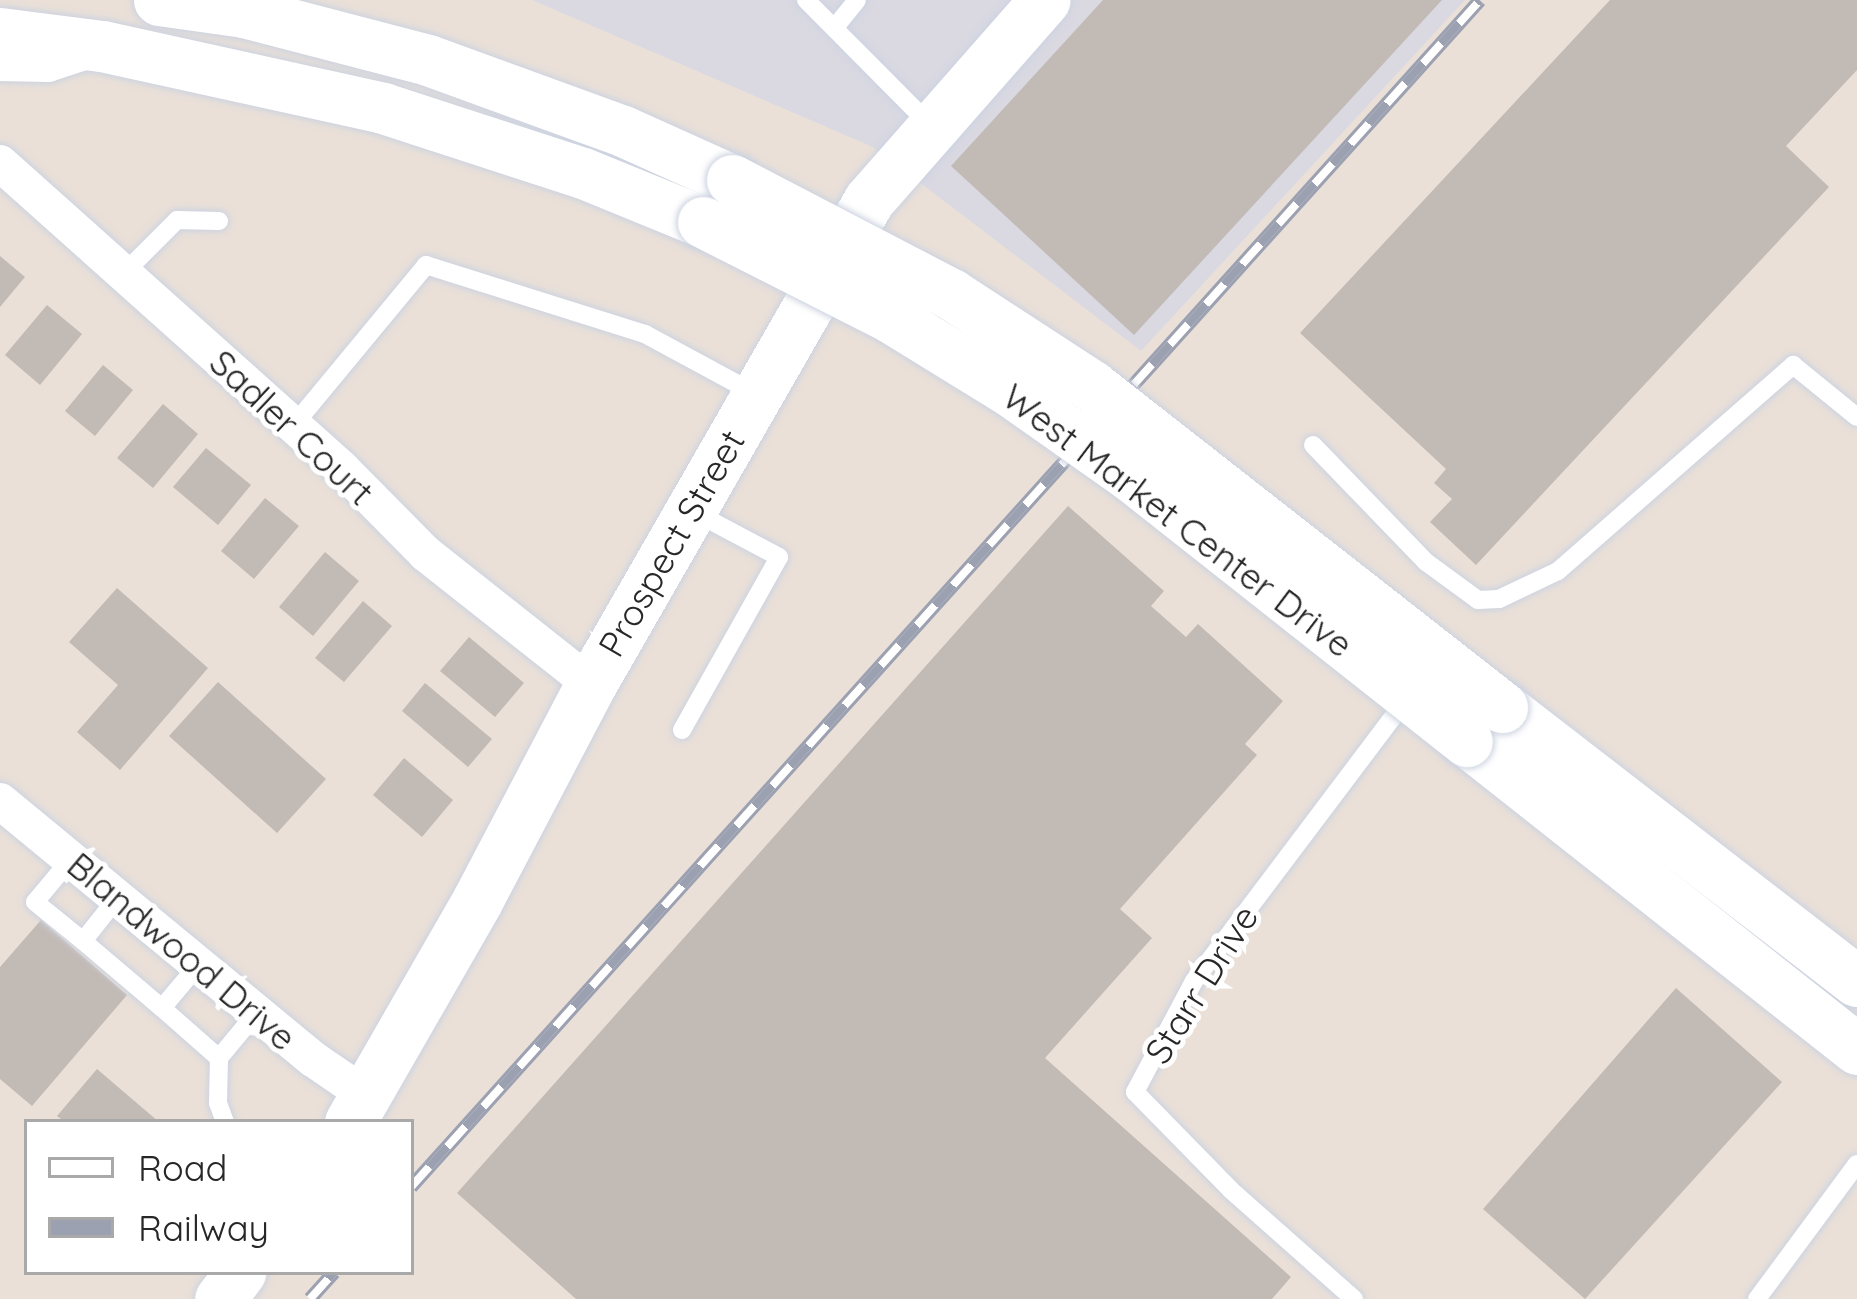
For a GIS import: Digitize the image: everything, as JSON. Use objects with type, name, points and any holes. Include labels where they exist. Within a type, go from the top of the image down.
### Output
[{"type":"main road","name":"West Market Center Drive","points":[[165,0],[244,12],[428,60],[623,131],[732,180],[952,294],[1092,386],[1857,1049]]},
{"type":"main road","name":"Prospect Street","points":[[359,1109],[591,684],[869,200],[930,125],[1046,0]]},
{"type":"main road","name":"West Market Center Drive","points":[[0,33],[102,46],[383,108],[583,173],[703,222],[870,306],[1012,392],[1131,476],[1409,695],[1485,724],[1857,981]]},
{"type":"street","points":[[0,63],[48,64],[102,46]]},
{"type":"street","name":"Sadler Court","points":[[0,163],[293,426],[425,553],[591,684]]},
{"type":"street","name":"Blandwood Drive","points":[[1,804],[256,1012],[359,1109]]},
{"type":"lane","points":[[806,0],[930,125]]},
{"type":"lane","points":[[836,26],[857,0]]},
{"type":"lane","points":[[123,274],[177,220],[219,221]]},
{"type":"lane","points":[[293,426],[426,265],[646,334],[756,394]]},
{"type":"lane","points":[[1313,445],[1426,562],[1478,600],[1498,599],[1558,571],[1793,365],[1857,417]]},
{"type":"lane","points":[[682,730],[779,557],[690,510]]},
{"type":"lane","name":"Starr Drive","points":[[1354,1299],[1231,1190],[1135,1092],[1194,981],[1409,695]]},
{"type":"lane","points":[[71,859],[35,902],[219,1058]]},
{"type":"lane","points":[[83,941],[118,897]]},
{"type":"lane","points":[[162,1008],[199,964]]},
{"type":"lane","points":[[224,1119],[218,1103],[219,1058],[256,1012]]},
{"type":"lane","points":[[1756,1299],[1857,1164]]},
{"type":"shaded area","points":[[532,0],[1465,0],[1141,351],[873,147]]},
{"type":"building","points":[[1103,0],[1442,0],[1134,335],[951,166]]},
{"type":"building","points":[[1610,0],[1857,0],[1857,70],[1786,146],[1829,187],[1476,565],[1430,522],[1452,499],[1434,483],[1446,469],[1300,333]]},
{"type":"building","points":[[0,256],[25,277],[0,307]]},
{"type":"building","points":[[47,305],[82,334],[40,385],[5,355]]},
{"type":"building","points":[[103,365],[133,390],[95,436],[65,411]]},
{"type":"building","points":[[163,404],[198,434],[153,488],[117,458]]},
{"type":"building","points":[[206,448],[251,485],[218,525],[173,487]]},
{"type":"building","points":[[265,498],[299,526],[254,579],[221,551]]},
{"type":"building","points":[[1068,506],[1164,591],[1151,606],[1186,637],[1198,624],[1283,701],[1245,744],[1257,755],[1120,909],[1152,938],[1045,1058],[1291,1277],[1272,1299],[576,1299],[457,1193]]},
{"type":"building","points":[[325,552],[359,581],[313,636],[279,607]]},
{"type":"building","points":[[117,588],[208,668],[120,770],[77,732],[118,685],[69,642]]},
{"type":"building","points":[[363,601],[392,626],[344,682],[315,658]]},
{"type":"building","points":[[469,637],[524,683],[495,717],[440,671]]},
{"type":"building","points":[[218,682],[326,779],[277,833],[169,736]]},
{"type":"building","points":[[425,683],[492,739],[468,767],[402,711]]},
{"type":"building","points":[[404,758],[453,800],[422,837],[373,795]]},
{"type":"building","points":[[41,920],[127,995],[32,1106],[0,1079],[0,967]]},
{"type":"building","points":[[1676,988],[1782,1082],[1585,1299],[1483,1209]]},
{"type":"building","points":[[97,1069],[155,1119],[61,1119],[57,1116]]},
{"type":"railway","points":[[414,1184],[1480,0]]},
{"type":"railway","points":[[310,1299],[331,1275]]}]
